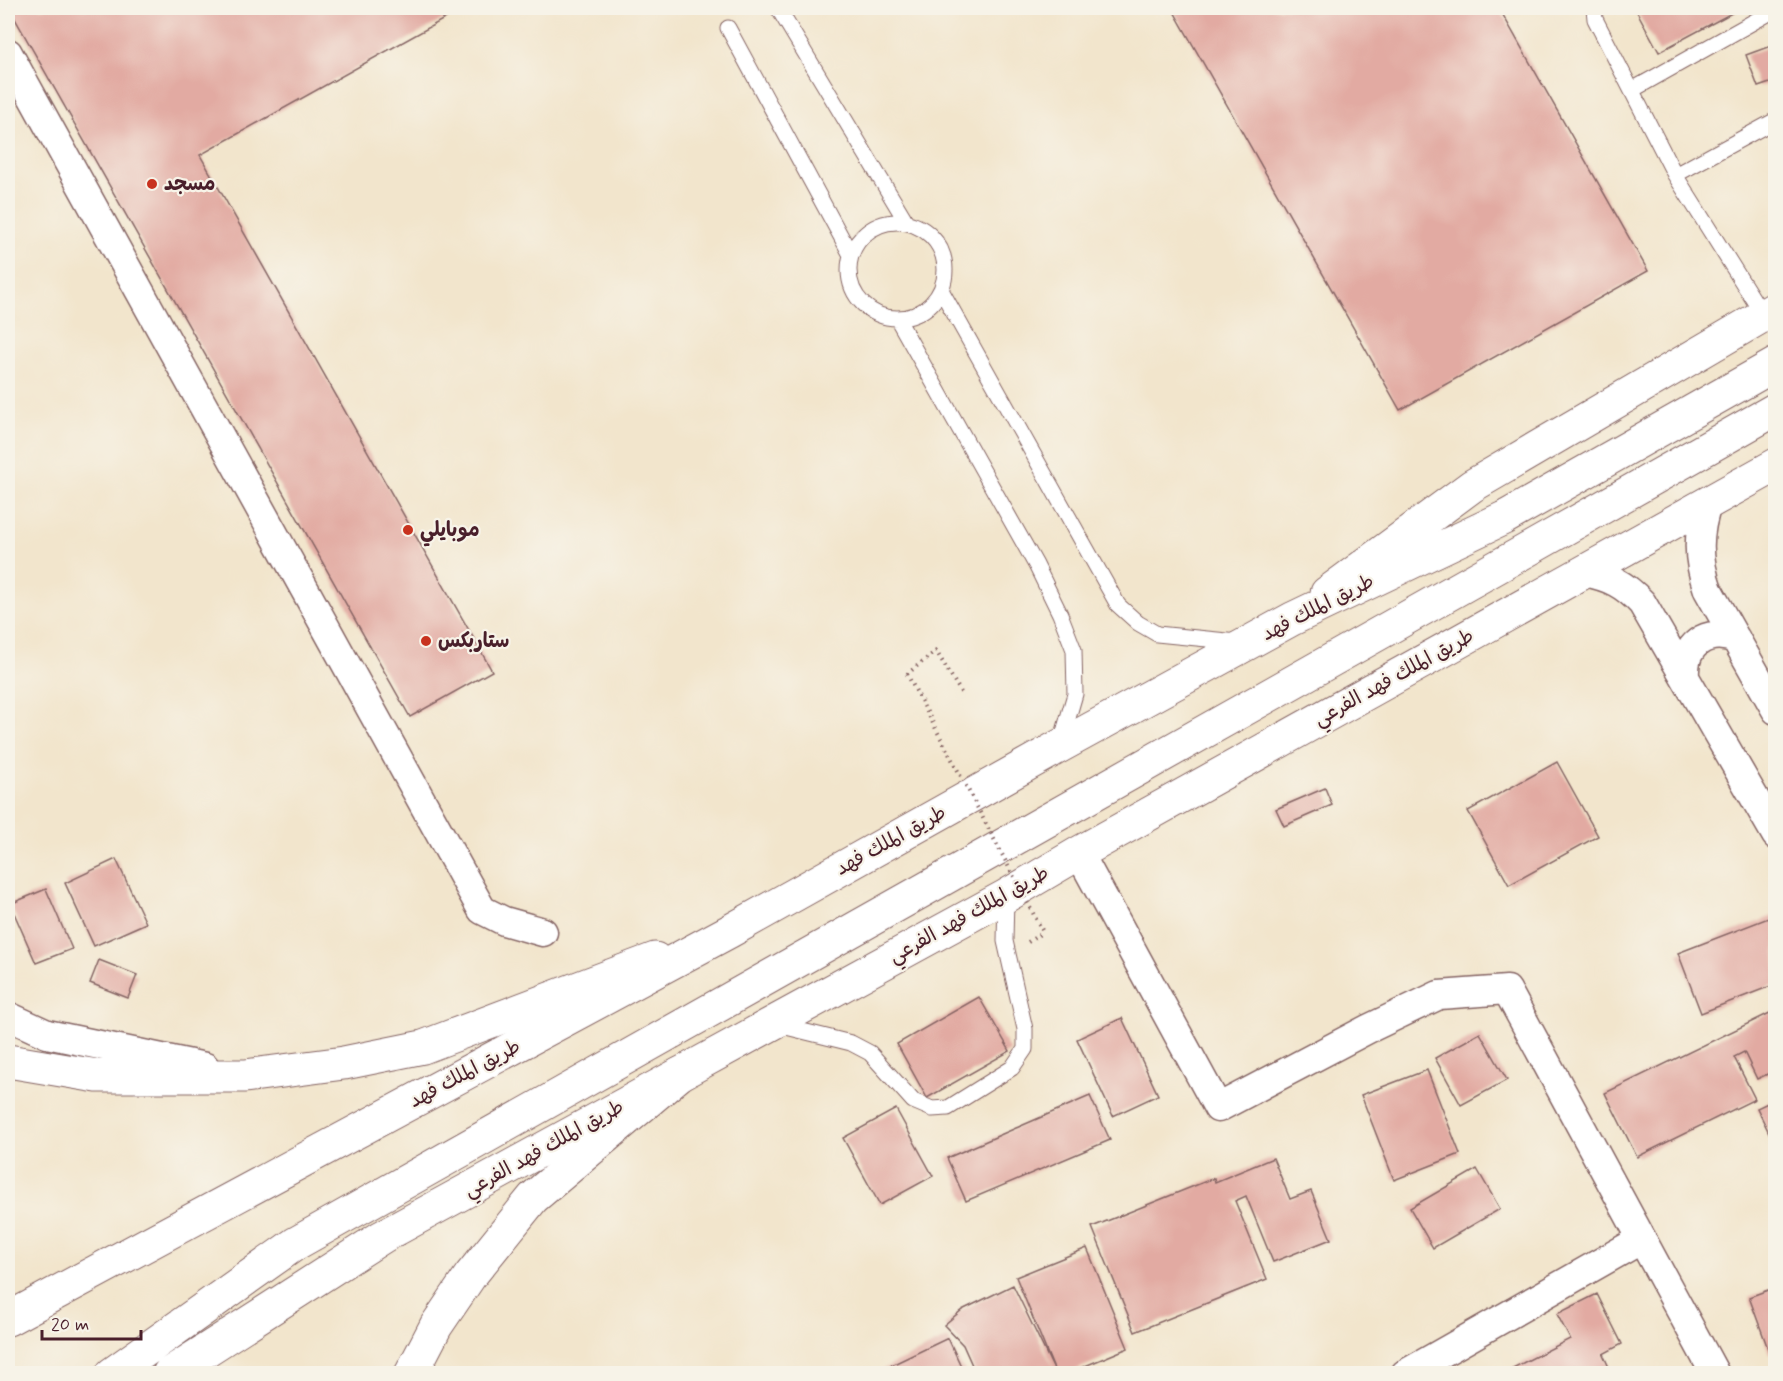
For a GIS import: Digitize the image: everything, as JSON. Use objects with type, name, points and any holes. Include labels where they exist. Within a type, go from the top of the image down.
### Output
[{"type":"main road","points":[[1292,619],[1472,486],[1769,312]]},
{"type":"main road","name":"طريق الملك فهد","points":[[8,1319],[730,931],[1292,619],[1504,518],[1776,364]]},
{"type":"main road","points":[[111,1374],[295,1245],[1776,409]]},
{"type":"main road","name":"طريق الملك فهد الفرعي","points":[[169,1374],[382,1237],[1006,896],[1079,853],[1776,465]]},
{"type":"main road","points":[[8,1060],[97,1076],[245,1076],[344,1063],[423,1047],[730,931]]},
{"type":"main road","points":[[411,1374],[436,1326],[470,1276],[533,1198],[680,1074]]},
{"type":"street","points":[[8,53],[482,910],[504,921],[543,932]]},
{"type":"street","points":[[1708,502],[1699,537],[1702,572],[1708,590],[1776,710]]},
{"type":"street","points":[[1584,572],[1602,575],[1620,584],[1642,603],[1776,835]]},
{"type":"street","points":[[1684,676],[1684,665],[1694,645],[1714,635],[1725,635],[1736,639]]},
{"type":"street","points":[[1079,853],[1218,1108],[1368,1029],[1439,995],[1507,990],[1715,1374]]},
{"type":"street","points":[[8,1016],[47,1034],[245,1076]]},
{"type":"street","points":[[1405,1374],[1642,1239]]},
{"type":"lane","points":[[778,8],[907,223]]},
{"type":"lane","points":[[1594,8],[1595,19],[1675,175],[1769,312]]},
{"type":"lane","points":[[1632,90],[1771,12],[1774,8]]},
{"type":"lane","points":[[728,28],[851,255]]},
{"type":"lane","points":[[1675,175],[1776,120]]},
{"type":"lane","points":[[893,222],[907,223],[921,228],[932,236],[945,262],[945,276],[941,290],[934,301],[911,316],[897,318],[883,316],[870,310],[859,300],[852,288],[848,272],[851,255],[857,242],[879,225],[893,222]]},
{"type":"lane","points":[[941,290],[1118,605],[1138,623],[1158,634],[1248,644]]},
{"type":"lane","points":[[897,318],[1036,565],[1060,614],[1074,650],[1075,694],[1060,746]]},
{"type":"lane","points":[[772,1024],[851,1044],[870,1053],[913,1101],[932,1109],[948,1108],[1012,1068],[1025,1049],[1025,1029],[1005,941],[1006,896]]},
{"type":"path","points":[[962,694],[936,651],[907,674],[1043,932]]},
{"type":"building","points":[[9,8],[464,8],[200,155],[492,671],[410,717]]},
{"type":"building","points":[[1172,8],[1499,8],[1648,271],[1400,410]]},
{"type":"building","points":[[1635,8],[1741,8],[1659,52]]},
{"type":"building","points":[[1776,44],[1776,81],[1758,87],[1746,55]]},
{"type":"building","points":[[1557,762],[1598,836],[1509,885],[1468,811]]},
{"type":"building","points":[[1325,788],[1332,805],[1284,826],[1276,809]]},
{"type":"building","points":[[116,859],[146,923],[94,946],[65,883]]},
{"type":"building","points":[[46,889],[72,949],[36,963],[10,904]]},
{"type":"building","points":[[1776,915],[1776,984],[1701,1013],[1678,953]]},
{"type":"building","points":[[99,960],[137,975],[128,998],[90,983]]},
{"type":"building","points":[[979,997],[1010,1051],[927,1098],[897,1044]]},
{"type":"building","points":[[1776,1010],[1776,1070],[1757,1079],[1744,1052],[1734,1057],[1755,1099],[1637,1157],[1605,1093]]},
{"type":"building","points":[[1122,1018],[1158,1095],[1113,1116],[1077,1039]]},
{"type":"building","points":[[1480,1033],[1507,1080],[1461,1105],[1435,1058]]},
{"type":"building","points":[[1427,1070],[1460,1154],[1394,1180],[1361,1095]]},
{"type":"building","points":[[1090,1096],[1110,1140],[966,1201],[947,1158]]},
{"type":"building","points":[[1776,1099],[1776,1147],[1757,1108]]},
{"type":"building","points":[[896,1109],[933,1176],[880,1205],[843,1138]]},
{"type":"building","points":[[1273,1158],[1290,1199],[1311,1191],[1331,1239],[1273,1262],[1246,1196],[1235,1201],[1267,1279],[1135,1332],[1092,1227],[1214,1178],[1215,1182]]},
{"type":"building","points":[[1477,1169],[1500,1209],[1433,1248],[1410,1208]]},
{"type":"building","points":[[1087,1248],[1128,1348],[1066,1374],[1056,1374],[1016,1277]]},
{"type":"building","points":[[1013,1285],[1056,1374],[976,1374],[963,1345],[944,1325],[962,1310]]},
{"type":"building","points":[[1776,1287],[1776,1352],[1770,1354],[1749,1297]]},
{"type":"building","points":[[1597,1294],[1622,1344],[1603,1354],[1612,1374],[1501,1374],[1570,1339],[1557,1314]]},
{"type":"building","points":[[948,1338],[961,1366],[968,1374],[873,1374]]},
{"type":"place","name":"مسجد","points":[[152,184]]},
{"type":"place","name":"موبايلي","points":[[408,530]]},
{"type":"place","name":"ستاربكس","points":[[426,641]]}]
